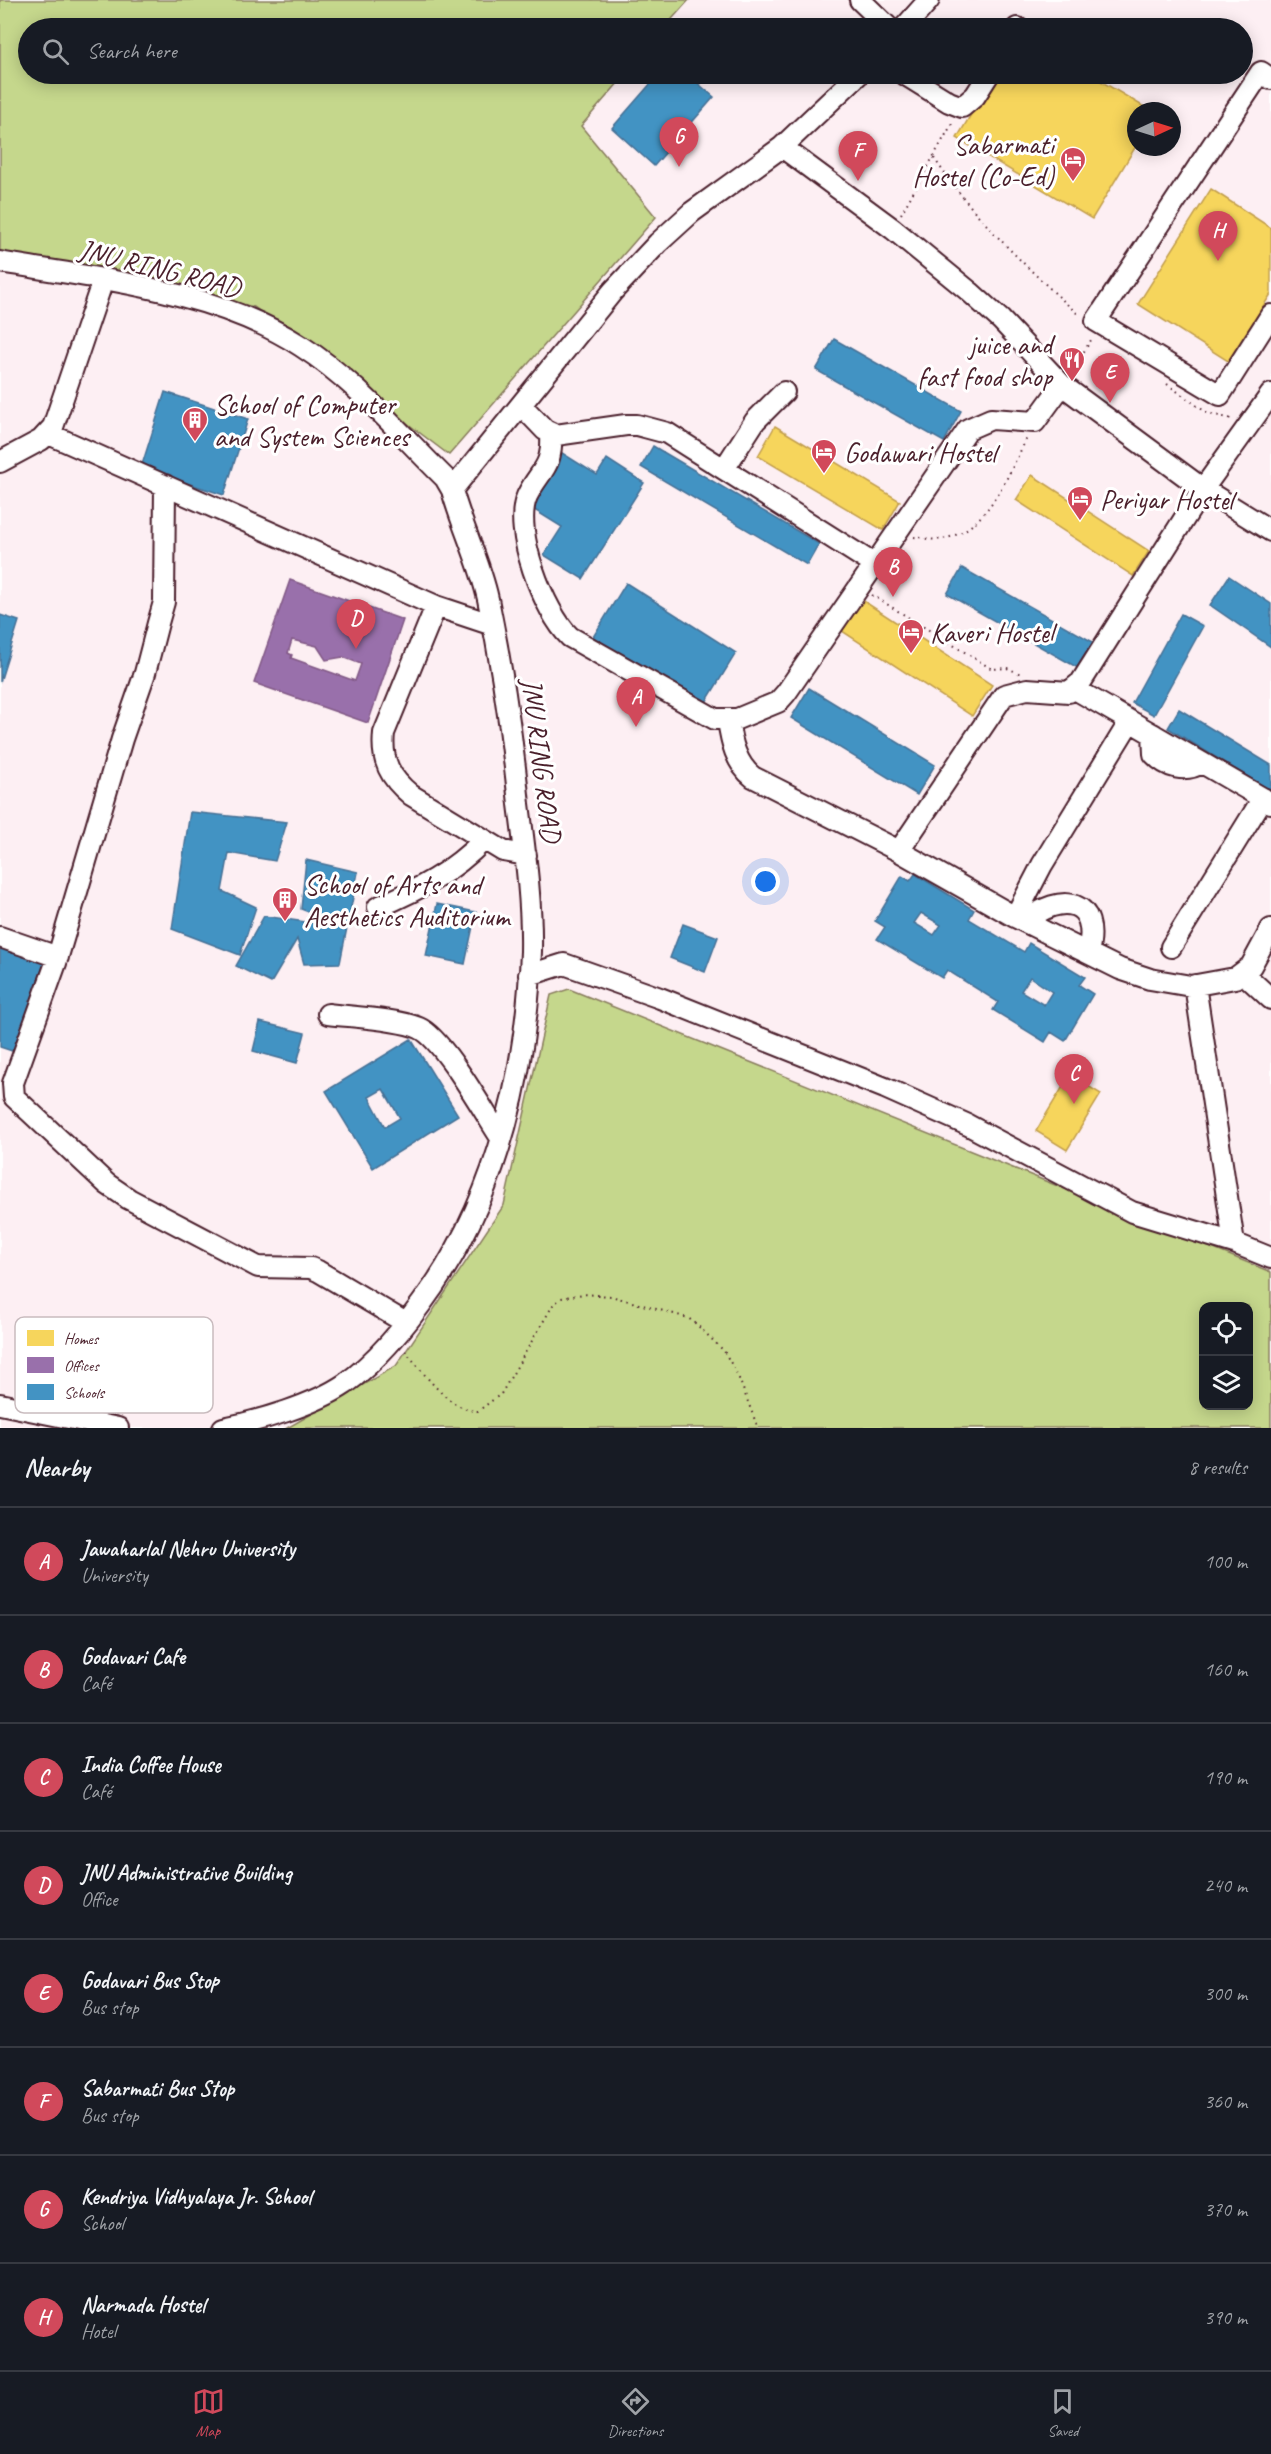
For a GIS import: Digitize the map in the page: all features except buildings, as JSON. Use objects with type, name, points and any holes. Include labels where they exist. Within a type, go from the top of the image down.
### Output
[{"type":"lane","points":[[860,0],[879,18]]},
{"type":"lane","points":[[913,18],[929,0]]},
{"type":"lane","points":[[1271,79],[1261,72],[1096,321],[1220,395],[1271,315]]},
{"type":"lane","points":[[452,490],[613,291],[658,243],[692,213],[782,147],[848,84]]},
{"type":"lane","points":[[920,84],[949,102],[962,106],[975,96],[983,84]]},
{"type":"lane","points":[[782,147],[893,229],[1001,320],[1062,385],[1203,489],[1271,531]]},
{"type":"lane","name":"JNU RING ROAD","points":[[0,262],[165,292],[246,318],[302,346],[363,394],[445,478],[452,490],[485,588],[494,625],[514,750],[526,855],[531,948],[518,1077],[486,1190],[463,1239],[399,1331],[355,1376],[327,1394],[268,1416],[223,1428]]},
{"type":"lane","points":[[0,462],[49,434],[103,280]]},
{"type":"lane","points":[[522,406],[551,434],[551,457],[528,495],[523,515],[533,573],[554,619],[570,637],[702,713],[728,720],[778,702],[968,429],[991,419],[1035,422],[1062,385]]},
{"type":"lane","points":[[724,469],[755,421],[784,392]]},
{"type":"lane","points":[[1075,689],[1203,489],[1271,394]]},
{"type":"lane","points":[[551,434],[637,425],[667,433],[875,565]]},
{"type":"lane","points":[[49,434],[436,606],[494,625]]},
{"type":"lane","points":[[165,485],[164,602],[145,674],[122,739],[58,957],[9,1064],[8,1099],[107,1184],[129,1199],[258,1268],[311,1268],[318,1271],[399,1331]]},
{"type":"lane","points":[[436,606],[384,734],[382,749],[386,767],[398,784],[484,840],[503,851],[526,855]]},
{"type":"lane","points":[[899,851],[1004,695],[1027,688],[1061,692],[1075,689],[1267,801],[1171,947]]},
{"type":"lane","points":[[728,720],[733,744],[746,772],[899,851],[1020,919],[1088,953],[1150,979],[1178,985],[1196,985],[1244,974],[1271,929]]},
{"type":"lane","points":[[1020,919],[1042,865],[1130,721]]},
{"type":"lane","points":[[378,907],[450,871],[484,840]]},
{"type":"lane","points":[[1020,919],[1054,903],[1071,905],[1082,910],[1091,923],[1092,933],[1088,953]]},
{"type":"lane","points":[[0,938],[58,957]]},
{"type":"lane","points":[[531,948],[564,964],[660,998],[895,1092],[968,1125],[1132,1212],[1234,1243],[1271,1258]]},
{"type":"lane","points":[[530,975],[564,964]]},
{"type":"lane","points":[[1244,974],[1271,999]]},
{"type":"lane","points":[[1196,985],[1234,1243]]},
{"type":"lane","points":[[328,1014],[406,1025],[419,1028],[428,1034],[444,1053],[501,1138]]},
{"type":"lane","points":[[0,1404],[15,1407]]},
{"type":"lane","points":[[44,1413],[118,1428]]},
{"type":"path","points":[[893,229],[962,106]]},
{"type":"path","points":[[933,158],[956,191],[1031,272],[1080,317]]},
{"type":"path","points":[[1062,385],[1096,332]]},
{"type":"path","points":[[1161,379],[1207,413],[1251,423]]},
{"type":"path","points":[[895,536],[942,539],[976,523],[998,492],[1035,422]]},
{"type":"path","points":[[859,588],[992,669],[1007,668],[1028,677]]},
{"type":"path","points":[[399,1331],[450,1400],[460,1407],[478,1411],[494,1402],[506,1388],[553,1305],[561,1298],[583,1294],[611,1296],[688,1318],[695,1323],[724,1351],[738,1376],[758,1428]]},
{"type":"shaded area","points":[[0,0],[1271,0],[1271,1428],[0,1428]]},
{"type":"green space","points":[[0,0],[689,0],[673,18],[18,18],[18,84],[617,84],[581,126],[656,217],[449,455],[254,307],[0,252]]},
{"type":"green space","points":[[569,989],[1271,1272],[1271,1428],[287,1428],[396,1366],[504,1205],[551,995]]},
{"type":"place","name":"Kendriya Vidhyalaya Jr. School","points":[[679,167]]},
{"type":"place","name":"Sabarmati Bus Stop","points":[[858,181]]},
{"type":"place","name":"Sabarmati Hostel (Co-Ed)","points":[[1073,183]]},
{"type":"place","name":"Narmada Hostel","points":[[1218,261]]},
{"type":"place","name":"juice and fast food shop","points":[[1072,383]]},
{"type":"place","name":"Godavari Bus Stop","points":[[1110,403]]},
{"type":"place","name":"School of Computer and System Sciences","points":[[195,443]]},
{"type":"place","name":"Godawari Hostel","points":[[824,475]]},
{"type":"place","name":"Periyar Hostel","points":[[1080,522]]},
{"type":"place","name":"Godavari Cafe","points":[[893,597]]},
{"type":"place","name":"JNU Administrative Building","points":[[356,649]]},
{"type":"place","name":"Kaveri Hostel","points":[[911,655]]},
{"type":"place","name":"Jawaharlal Nehru University","points":[[636,727]]},
{"type":"place","name":"School of Arts and Aesthetics Auditorium","points":[[285,923]]},
{"type":"place","name":"India Coffee House","points":[[1074,1104]]}]
